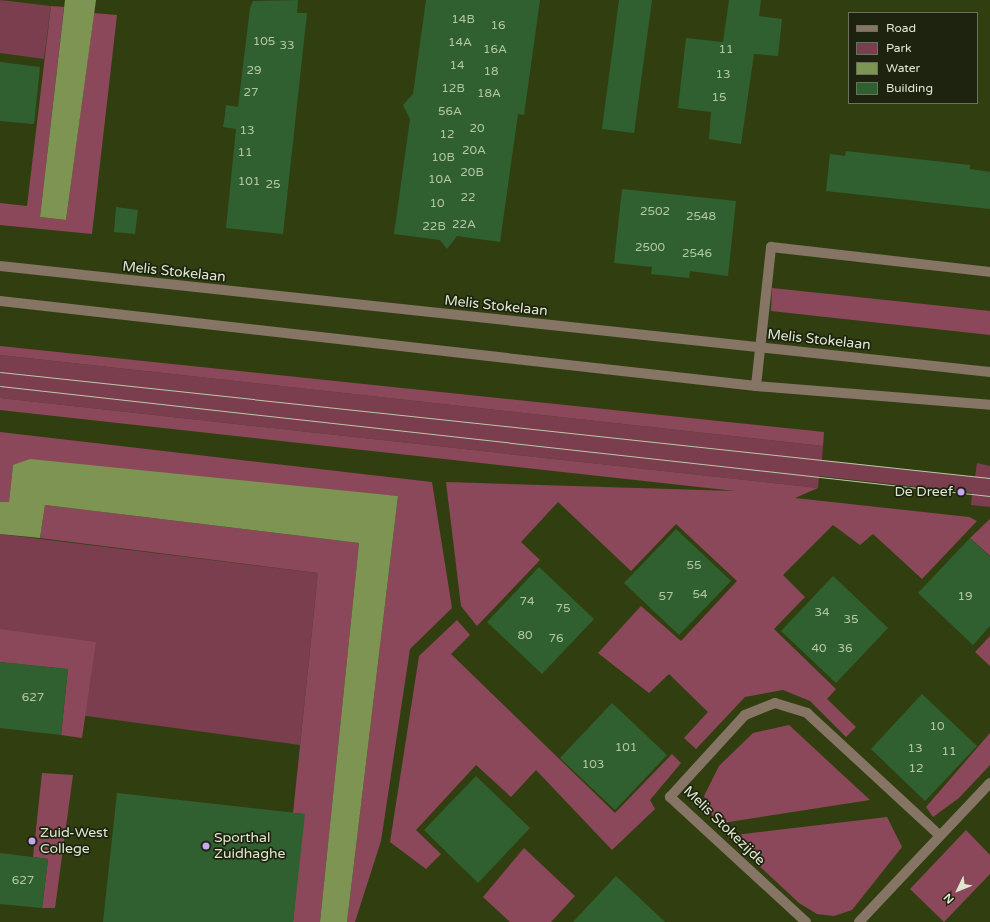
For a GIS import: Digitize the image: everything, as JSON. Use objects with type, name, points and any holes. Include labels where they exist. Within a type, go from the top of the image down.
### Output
[{"type":"street","points":[[756,386],[771,247],[990,272]]},
{"type":"street","name":"Melis Stokelaan","points":[[0,266],[990,372]]},
{"type":"street","points":[[0,301],[756,386],[990,405]]},
{"type":"street","name":"Melis Stokezijde","points":[[806,922],[670,797],[745,714],[775,703],[808,713],[939,835]]},
{"type":"street","points":[[859,922],[939,835],[990,783]]},
{"type":"green space","points":[[0,0],[51,6],[44,59],[0,53]]},
{"type":"green space","points":[[0,355],[823,446],[822,460],[975,477],[977,463],[990,466],[990,507],[971,505],[972,493],[819,476],[818,488],[0,398]]},
{"type":"green space","points":[[0,534],[318,573],[300,745],[64,713],[68,669],[0,662]]},
{"type":"shaded area","points":[[51,6],[64,7],[40,217],[66,220],[94,13],[117,15],[92,234],[0,225],[0,203],[27,206]]},
{"type":"shaded area","points":[[772,288],[990,311],[990,335],[771,311]]},
{"type":"shaded area","points":[[0,346],[824,432],[823,446],[0,355]]},
{"type":"shaded area","points":[[0,398],[818,488],[795,498],[969,517],[977,521],[922,579],[873,534],[860,545],[833,525],[783,575],[805,597],[774,629],[836,689],[827,699],[856,727],[846,737],[810,701],[783,690],[745,697],[696,749],[684,738],[708,712],[669,674],[649,693],[598,653],[641,606],[681,641],[737,581],[676,524],[631,571],[558,502],[521,542],[540,560],[477,626],[461,606],[446,482],[735,491],[0,410]]},
{"type":"shaded area","points":[[0,432],[432,482],[452,608],[410,649],[381,841],[355,922],[347,922],[398,496],[13,465],[9,503],[0,502]]},
{"type":"shaded area","points":[[45,505],[359,543],[320,922],[293,922],[304,814],[293,813],[318,573],[40,538]]},
{"type":"shaded area","points":[[990,519],[990,556],[970,538]]},
{"type":"shaded area","points":[[457,620],[470,635],[451,654],[615,813],[672,754],[681,763],[650,800],[655,809],[612,850],[536,770],[511,797],[476,765],[416,830],[441,854],[426,869],[390,842],[419,656]]},
{"type":"shaded area","points":[[0,629],[96,642],[82,738],[61,735],[68,669],[0,662]]},
{"type":"shaded area","points":[[990,636],[990,666],[975,652]]},
{"type":"shaded area","points":[[789,725],[870,800],[716,824],[704,796],[719,766],[753,733]]},
{"type":"shaded area","points":[[990,733],[990,765],[959,798],[933,817],[926,807]]},
{"type":"shaded area","points":[[42,773],[73,775],[55,908],[42,908],[48,859],[33,857]]},
{"type":"shaded area","points":[[887,817],[902,847],[852,910],[834,916],[817,914],[799,903],[727,836]]},
{"type":"shaded area","points":[[966,830],[990,855],[990,874],[944,922],[910,889]]},
{"type":"shaded area","points":[[524,848],[575,896],[551,922],[510,922],[483,897]]},
{"type":"water","points":[[65,0],[96,0],[66,220],[40,217]]},
{"type":"water","points":[[30,459],[398,496],[347,922],[320,922],[359,543],[45,505],[40,538],[0,534],[0,502],[9,502],[13,465]]},
{"type":"building","points":[[298,0],[297,13],[307,13],[283,234],[226,228],[236,129],[223,127],[226,105],[238,107],[250,8],[253,1]]},
{"type":"building","points":[[426,0],[540,0],[524,115],[518,114],[500,242],[457,236],[447,249],[440,240],[394,234],[410,119],[403,105],[413,94]]},
{"type":"building","points":[[619,0],[652,0],[634,133],[602,129]]},
{"type":"building","points":[[729,0],[761,0],[759,16],[782,19],[778,56],[754,54],[741,144],[709,139],[711,112],[678,108],[686,38],[723,42]]},
{"type":"building","points":[[0,62],[40,67],[34,124],[0,121]]},
{"type":"building","points":[[846,151],[970,165],[970,169],[990,172],[990,209],[826,191],[830,154],[845,156]]},
{"type":"building","points":[[622,189],[736,201],[728,276],[690,271],[689,278],[651,274],[652,267],[614,263]]},
{"type":"building","points":[[116,207],[138,210],[135,234],[114,232]]},
{"type":"building","points":[[676,529],[731,581],[679,635],[624,583]]},
{"type":"building","points":[[970,538],[990,557],[990,626],[973,645],[918,593]]},
{"type":"building","points":[[539,567],[594,619],[542,674],[487,622]]},
{"type":"building","points":[[833,576],[888,628],[836,683],[781,631]]},
{"type":"building","points":[[0,662],[68,669],[61,735],[0,728]]},
{"type":"building","points":[[922,694],[977,746],[925,801],[871,749]]},
{"type":"building","points":[[612,703],[667,755],[615,810],[560,758]]},
{"type":"building","points":[[476,776],[530,828],[478,883],[424,830]]},
{"type":"building","name":"Sporthal Zuidhaghe","points":[[117,793],[305,814],[293,922],[103,922]]},
{"type":"building","points":[[0,853],[48,859],[42,908],[0,904]]},
{"type":"building","points":[[616,876],[665,922],[573,922]]},
{"type":"tram line","points":[[0,372],[990,478]]},
{"type":"tram line","points":[[0,386],[990,496]]},
{"type":"place","name":"De Dreef","points":[[961,492]]},
{"type":"place","name":"Zuid-West College","points":[[32,841]]},
{"type":"place","name":"Sporthal Zuidhaghe","points":[[206,846]]}]
